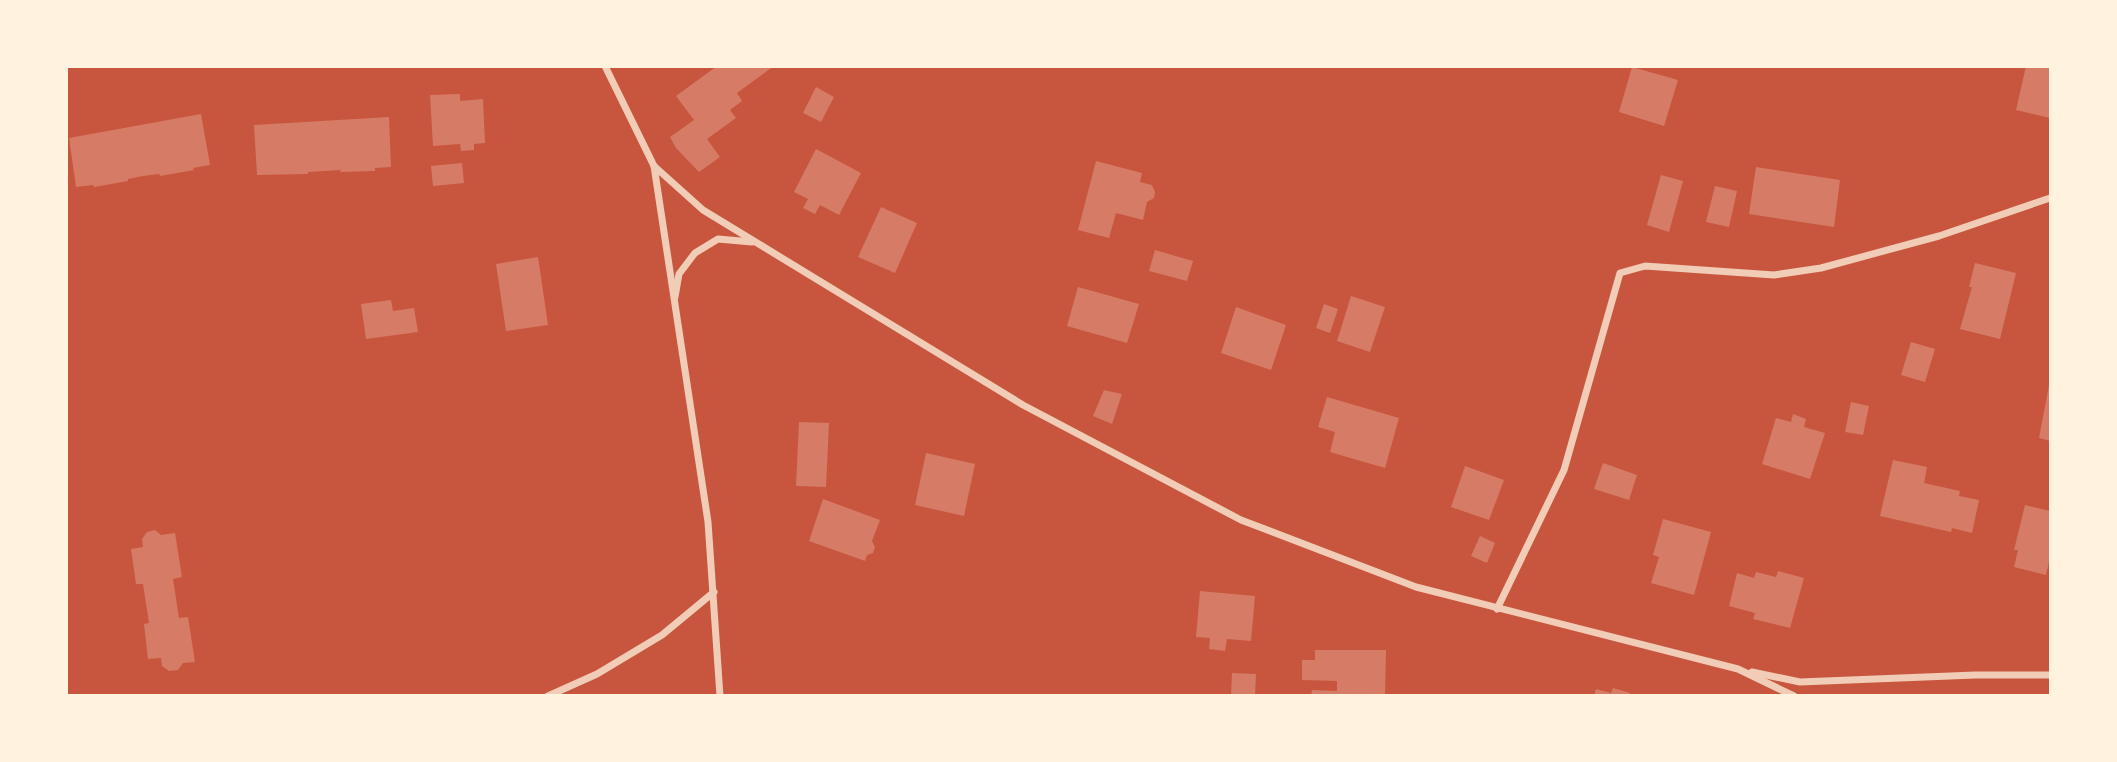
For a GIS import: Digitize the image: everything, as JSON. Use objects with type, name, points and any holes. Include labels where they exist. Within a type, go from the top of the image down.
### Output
[{"type":"street","points":[[604,66],[654,166],[708,522],[720,695]]},
{"type":"street","points":[[654,166],[703,210],[1023,405],[1241,520],[1416,587],[1738,669],[1800,682],[2050,675]]},
{"type":"street","points":[[1497,609],[1564,470],[1620,273],[1645,266],[1773,275],[1821,268],[1939,236],[2050,198]]},
{"type":"street","points":[[674,303],[680,274],[695,253],[719,239],[753,242]]},
{"type":"street","points":[[548,695],[597,674],[662,635],[714,592]]},
{"type":"street","points":[[1738,669],[1794,695]]},
{"type":"building","points":[[717,66],[774,66],[737,93],[742,101],[730,110],[736,118],[707,139],[720,157],[699,172],[676,148],[670,137],[694,120],[676,96]]},
{"type":"building","points":[[2026,66],[2050,66],[2050,118],[2016,110]]},
{"type":"building","points":[[1632,67],[1678,80],[1664,126],[1619,112]]},
{"type":"building","points":[[816,87],[834,97],[821,122],[803,113]]},
{"type":"building","points":[[460,94],[460,101],[483,99],[485,143],[474,144],[474,150],[461,151],[460,144],[433,146],[430,95]]},
{"type":"building","points":[[201,114],[210,165],[94,187],[76,187],[69,138]]},
{"type":"building","points":[[389,117],[391,167],[375,168],[375,171],[340,172],[341,170],[257,175],[254,125]]},
{"type":"building","points":[[816,149],[861,173],[839,215],[820,205],[815,214],[803,208],[808,199],[794,192]]},
{"type":"building","points":[[1096,161],[1142,173],[1140,182],[1152,185],[1155,192],[1154,198],[1147,202],[1143,220],[1116,213],[1109,238],[1078,230]]},
{"type":"building","points":[[462,163],[464,183],[433,186],[431,166]]},
{"type":"building","points":[[1756,167],[1840,180],[1834,227],[1749,214]]},
{"type":"building","points":[[1661,175],[1683,181],[1669,232],[1647,225]]},
{"type":"building","points":[[1715,186],[1737,191],[1729,227],[1706,222]]},
{"type":"building","points":[[881,207],[917,223],[895,273],[858,257]]},
{"type":"building","points":[[1155,250],[1193,261],[1187,281],[1149,271]]},
{"type":"building","points":[[538,257],[548,325],[506,331],[496,264]]},
{"type":"building","points":[[1975,263],[2016,273],[2000,339],[1960,329],[1972,287],[1969,287]]},
{"type":"building","points":[[1078,287],[1139,304],[1127,343],[1067,326]]},
{"type":"building","points":[[1351,296],[1385,307],[1370,352],[1337,341]]},
{"type":"building","points":[[391,300],[393,311],[414,308],[418,332],[366,339],[361,304]]},
{"type":"building","points":[[1324,304],[1338,309],[1330,333],[1316,328]]},
{"type":"building","points":[[1236,307],[1286,325],[1271,370],[1221,353]]},
{"type":"building","points":[[1911,342],[1935,349],[1925,382],[1901,375]]},
{"type":"building","points":[[2050,386],[2050,441],[2039,438]]},
{"type":"building","points":[[1104,390],[1122,394],[1112,424],[1093,416]]},
{"type":"building","points":[[1327,397],[1399,418],[1385,468],[1330,452],[1335,432],[1318,427]]},
{"type":"building","points":[[1851,402],[1869,406],[1863,435],[1845,432]]},
{"type":"building","points":[[1793,414],[1806,419],[1804,427],[1825,433],[1810,479],[1762,464],[1776,418],[1791,422]]},
{"type":"building","points":[[799,422],[829,423],[826,487],[796,486]]},
{"type":"building","points":[[926,453],[975,464],[964,516],[915,505]]},
{"type":"building","points":[[1893,460],[1927,467],[1924,483],[1960,491],[1959,496],[1979,500],[1972,533],[1952,528],[1951,532],[1880,516]]},
{"type":"building","points":[[1603,463],[1637,475],[1629,500],[1594,489]]},
{"type":"building","points":[[1465,466],[1504,480],[1489,520],[1451,507]]},
{"type":"building","points":[[823,499],[880,520],[872,541],[875,547],[873,553],[867,555],[865,561],[809,541]]},
{"type":"building","points":[[2025,505],[2050,511],[2050,557],[2046,575],[2014,567],[2018,550],[2014,550]]},
{"type":"building","points":[[1663,519],[1711,532],[1694,595],[1651,583],[1659,557],[1653,555]]},
{"type":"building","points":[[155,530],[161,535],[175,533],[182,577],[173,579],[179,618],[188,617],[195,662],[183,663],[178,670],[169,671],[162,666],[161,658],[148,659],[144,624],[149,623],[143,584],[136,584],[131,549],[143,547],[142,539],[147,532]]},
{"type":"building","points":[[1480,536],[1495,543],[1487,563],[1471,556]]},
{"type":"building","points":[[1778,571],[1804,578],[1790,628],[1753,619],[1755,613],[1729,606],[1737,573],[1754,578],[1756,572],[1776,577]]},
{"type":"building","points":[[1200,591],[1255,596],[1251,641],[1227,639],[1225,651],[1209,649],[1210,638],[1196,637]]},
{"type":"building","points":[[1315,650],[1386,650],[1385,696],[1311,696],[1312,690],[1337,691],[1337,681],[1302,680],[1302,660],[1315,660]]},
{"type":"building","points":[[1232,673],[1256,674],[1255,696],[1231,696]]},
{"type":"building","points":[[1613,688],[1630,693],[1629,696],[1594,696],[1596,689],[1611,693]]}]
